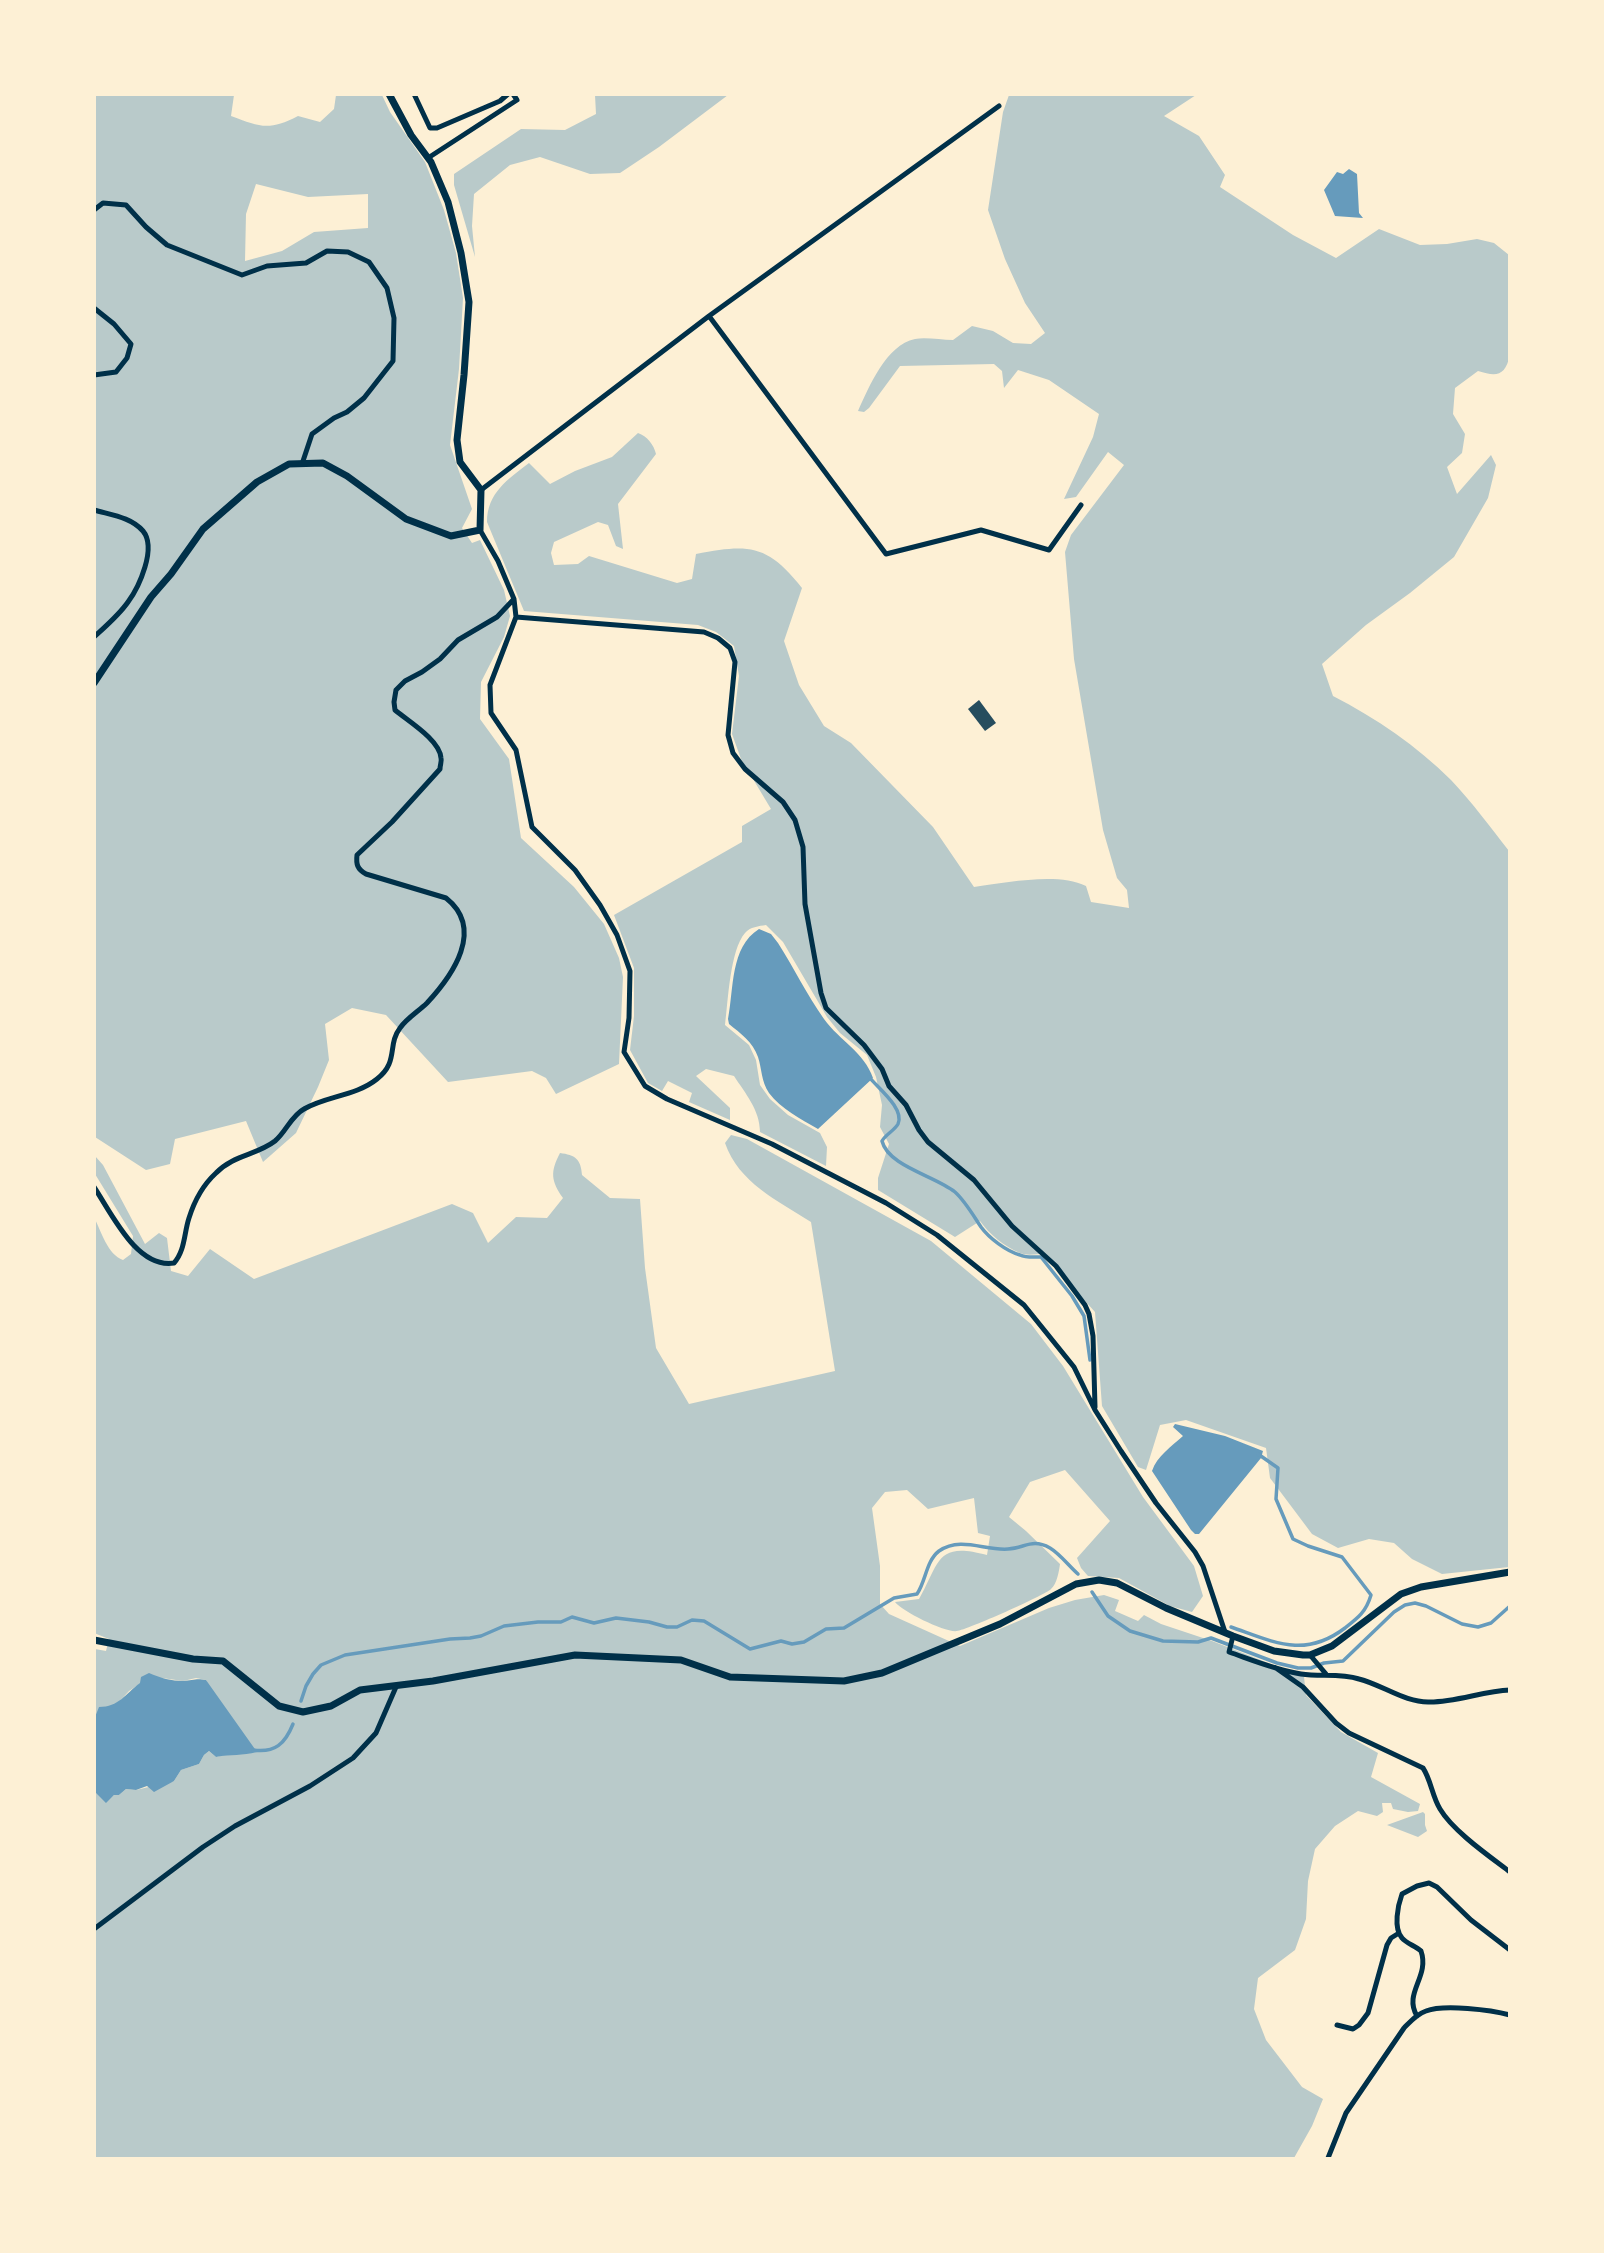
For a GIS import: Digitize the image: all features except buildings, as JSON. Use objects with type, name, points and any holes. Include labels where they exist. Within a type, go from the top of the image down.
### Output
[{"type":"street","points":[[389,94],[411,135],[428,158],[448,202],[463,265],[469,302],[457,440],[460,462],[481,490],[480,530],[498,561],[513,599],[516,617],[490,685],[491,713],[516,750],[532,827],[575,870],[617,935],[630,971],[629,1018],[624,1052],[645,1086],[667,1099],[772,1144],[886,1203],[937,1235],[1024,1306],[1074,1367],[1096,1410],[1156,1503],[1195,1552],[1203,1566],[1230,1640],[1229,1652],[1303,1674],[1346,1675],[1362,1679],[1414,1701],[1452,1700],[1510,1690]]},
{"type":"street","points":[[414,94],[430,128],[437,128],[500,101],[510,94],[517,100],[428,158]]},
{"type":"street","points":[[481,490],[709,316],[999,106]]},
{"type":"street","points":[[94,210],[103,203],[126,205],[167,245],[242,275],[267,266],[306,263],[327,251],[348,252],[369,262],[387,288],[394,318],[393,361],[364,398],[312,434],[302,464]]},
{"type":"street","points":[[94,308],[114,324],[131,344],[127,358],[116,372],[94,375]]},
{"type":"street","points":[[709,316],[886,554],[981,530],[1049,550],[1081,505]]},
{"type":"street","points":[[94,684],[151,597],[171,575],[203,529],[257,481],[289,464],[323,463],[347,476],[406,519],[451,536],[480,530]]},
{"type":"street","points":[[94,510],[124,518],[135,524],[146,533],[149,549],[141,577],[129,601],[94,637]]},
{"type":"street","points":[[94,1187],[135,1248],[159,1263],[174,1263],[180,1256],[188,1220],[196,1200],[213,1175],[228,1162],[274,1142],[304,1109],[359,1089],[377,1079],[390,1065],[394,1039],[400,1028],[439,989],[457,963],[464,939],[456,906],[446,898],[366,874],[359,870],[356,863],[357,855],[392,822],[440,769],[441,757],[437,746],[395,710],[396,690],[405,681],[440,659],[458,640],[497,617],[513,599]]},
{"type":"street","points":[[516,617],[704,632],[718,638],[730,648],[734,662],[728,735],[733,753],[745,769],[783,802],[795,820],[803,847],[805,904],[821,993],[827,1008],[864,1045],[928,1142],[975,1180],[1012,1226],[1056,1266],[1085,1305],[1093,1336],[1096,1410]]},
{"type":"street","points":[[94,1640],[193,1659],[223,1661],[279,1706],[303,1712],[331,1706],[360,1690],[396,1687],[575,1655],[681,1660],[730,1677],[844,1681],[882,1673],[1000,1624],[1076,1584],[1099,1580],[1117,1583],[1230,1640],[1274,1651],[1310,1655],[1332,1646],[1401,1594],[1420,1587],[1510,1572]]},
{"type":"street","points":[[1310,1655],[1326,1674]]},
{"type":"street","points":[[1276,1668],[1303,1687],[1336,1723],[1349,1733],[1423,1768],[1442,1813],[1478,1848],[1510,1872]]},
{"type":"street","points":[[94,1929],[203,1847],[235,1826],[310,1786],[352,1758],[376,1733],[396,1687]]},
{"type":"street","points":[[1417,2016],[1412,2000],[1423,1973],[1423,1956],[1421,1951],[1403,1940],[1399,1933],[1397,1921],[1402,1894],[1429,1883],[1437,1887],[1471,1920],[1510,1950]]},
{"type":"street","points":[[1337,2025],[1353,2029],[1368,2013],[1387,1945],[1391,1938],[1399,1933]]},
{"type":"street","points":[[1328,2158],[1346,2113],[1404,2028],[1417,2016],[1436,2008],[1484,2010],[1510,2015]]},
{"type":"shaded area","points":[[94,95],[234,95],[231,116],[264,126],[279,124],[298,116],[320,122],[334,109],[336,95],[382,95],[390,112],[425,162],[444,210],[456,253],[463,298],[459,369],[450,445],[472,509],[462,528],[472,543],[480,540],[504,590],[510,616],[504,637],[481,682],[480,719],[509,759],[521,838],[574,887],[604,924],[619,958],[623,977],[619,1064],[556,1094],[546,1078],[532,1071],[448,1082],[386,1015],[352,1008],[325,1024],[329,1060],[318,1087],[296,1133],[263,1162],[246,1121],[175,1139],[170,1164],[146,1170],[95,1137]],"holes":[[[256,184],[308,197],[368,194],[368,228],[314,232],[282,251],[245,261],[246,214]]]},
{"type":"shaded area","points":[[595,95],[728,95],[620,173],[590,174],[540,157],[510,165],[474,194],[472,226],[475,257],[454,185],[454,174],[521,129],[565,130],[596,114]]},
{"type":"shaded area","points":[[1009,95],[1196,95],[1164,116],[1199,136],[1225,175],[1220,187],[1293,235],[1336,258],[1379,229],[1420,245],[1477,239],[1494,243],[1509,255],[1508,362],[1499,373],[1478,371],[1455,388],[1453,414],[1465,434],[1462,453],[1447,467],[1457,494],[1491,455],[1496,465],[1488,498],[1454,557],[1366,625],[1322,664],[1333,696],[1395,734],[1438,768],[1466,797],[1509,851],[1509,1567],[1442,1574],[1412,1559],[1394,1543],[1369,1539],[1338,1548],[1312,1534],[1270,1478],[1266,1448],[1186,1420],[1160,1425],[1146,1470],[1138,1467],[1102,1406],[1095,1312],[1043,1254],[1026,1254],[1014,1250],[998,1240],[980,1221],[955,1237],[878,1190],[878,1178],[889,1144],[880,1127],[882,1105],[876,1077],[867,1055],[840,1033],[827,1017],[783,942],[766,925],[749,929],[740,941],[730,977],[725,1025],[749,1045],[756,1060],[760,1085],[770,1099],[788,1115],[820,1133],[827,1147],[826,1166],[760,1132],[755,1109],[734,1076],[706,1069],[696,1076],[730,1108],[730,1120],[689,1102],[692,1093],[668,1081],[662,1091],[648,1083],[630,1050],[634,1016],[634,968],[614,915],[742,842],[742,826],[771,809],[741,759],[732,734],[739,676],[734,646],[716,632],[698,625],[524,611],[487,522],[495,495],[506,481],[529,463],[550,484],[612,457],[638,433],[644,436],[652,444],[656,454],[618,504],[623,549],[616,546],[608,525],[598,522],[554,542],[551,553],[554,565],[578,564],[589,556],[677,583],[692,579],[696,554],[744,549],[767,555],[790,573],[802,588],[784,641],[799,685],[824,726],[851,743],[933,827],[974,887],[1031,880],[1061,880],[1086,886],[1091,902],[1129,908],[1127,890],[1117,878],[1103,830],[1074,659],[1065,552],[1071,535],[1124,465],[1108,452],[1076,497],[1064,499],[1093,437],[1099,414],[1049,380],[1018,370],[1004,388],[1002,371],[994,364],[900,366],[869,408],[864,412],[858,411],[880,368],[895,349],[905,343],[919,338],[953,340],[972,326],[993,331],[1013,343],[1031,344],[1045,333],[1025,303],[1005,259],[988,210],[1003,112]]},
{"type":"shaded area","points":[[731,1135],[747,1139],[931,1241],[1031,1324],[1063,1366],[1143,1497],[1194,1566],[1203,1596],[1192,1612],[1170,1606],[1119,1578],[1088,1576],[1077,1558],[1110,1521],[1065,1470],[1030,1482],[1009,1517],[1060,1564],[1053,1587],[1021,1605],[957,1631],[925,1621],[895,1602],[919,1599],[936,1565],[949,1553],[970,1551],[987,1555],[990,1536],[978,1533],[974,1498],[928,1509],[907,1490],[885,1492],[872,1508],[880,1566],[880,1604],[889,1614],[960,1646],[1049,1608],[1075,1600],[1104,1595],[1119,1600],[1115,1611],[1138,1621],[1144,1615],[1161,1624],[1304,1677],[1306,1695],[1341,1732],[1378,1753],[1371,1777],[1420,1804],[1418,1811],[1408,1812],[1393,1809],[1391,1803],[1382,1803],[1383,1812],[1377,1816],[1358,1811],[1335,1826],[1315,1849],[1308,1881],[1306,1919],[1295,1950],[1258,1978],[1254,2009],[1266,2040],[1302,2087],[1323,2099],[1294,2158],[95,2158],[95,1792],[106,1802],[126,1789],[136,1790],[174,1781],[181,1770],[199,1764],[209,1751],[216,1757],[232,1753],[206,1680],[162,1678],[141,1683],[116,1705],[107,1707],[95,1717],[95,1649],[106,1651],[109,1639],[94,1633],[94,1217],[109,1248],[123,1260],[131,1254],[133,1236],[95,1174],[95,1156],[103,1165],[145,1244],[159,1233],[167,1238],[171,1271],[188,1276],[210,1249],[254,1279],[452,1204],[473,1213],[488,1243],[516,1217],[547,1218],[563,1198],[554,1181],[555,1166],[560,1153],[570,1155],[579,1162],[582,1175],[610,1198],[640,1199],[645,1268],[656,1348],[689,1404],[835,1371],[811,1222],[749,1180],[731,1157],[725,1143]]},
{"type":"shaded area","points":[[1423,1812],[1427,1831],[1418,1837],[1387,1825]]},
{"type":"water","points":[[1349,169],[1357,174],[1359,213],[1363,218],[1335,216],[1324,190],[1337,172],[1343,174]]},
{"type":"water","points":[[759,929],[771,934],[778,943],[824,1019],[864,1061],[873,1078],[818,1129],[774,1099],[764,1084],[753,1047],[729,1024],[738,957],[743,946]]},
{"type":"water","points":[[1175,1424],[1225,1436],[1263,1451],[1261,1458],[1199,1534],[1191,1530],[1152,1471],[1161,1456],[1183,1436],[1173,1427]]},
{"type":"water","points":[[149,1673],[183,1681],[206,1680],[257,1752],[216,1757],[209,1751],[199,1764],[181,1770],[174,1781],[154,1792],[147,1786],[136,1790],[126,1789],[106,1803],[95,1792],[95,1717],[99,1707],[117,1702],[140,1683],[141,1677]]},
{"type":"waterway","points":[[869,1077],[898,1112],[898,1124],[882,1141],[886,1150],[902,1164],[955,1192],[984,1231],[998,1244],[1022,1256],[1041,1257],[1084,1316],[1090,1360]]},
{"type":"waterway","points":[[1231,1627],[1289,1645],[1316,1643],[1354,1621],[1364,1610],[1371,1595],[1342,1557],[1293,1539],[1276,1499],[1278,1468],[1258,1454]]},
{"type":"waterway","points":[[301,1701],[306,1686],[321,1665],[345,1655],[470,1638],[504,1626],[561,1622],[572,1617],[594,1623],[616,1618],[667,1627],[677,1627],[692,1620],[704,1621],[750,1649],[781,1641],[792,1644],[804,1642],[826,1629],[844,1628],[894,1598],[917,1594],[935,1555],[956,1545],[999,1549],[1029,1544],[1044,1545],[1078,1574]]},
{"type":"waterway","points":[[1092,1592],[1108,1616],[1130,1631],[1163,1641],[1198,1642],[1211,1638],[1277,1663],[1298,1668],[1343,1661],[1394,1612],[1405,1605],[1415,1603],[1426,1606],[1462,1624],[1478,1627],[1491,1623],[1510,1606]]},
{"type":"waterway","points":[[253,1750],[261,1751],[278,1746],[293,1724]]}]
